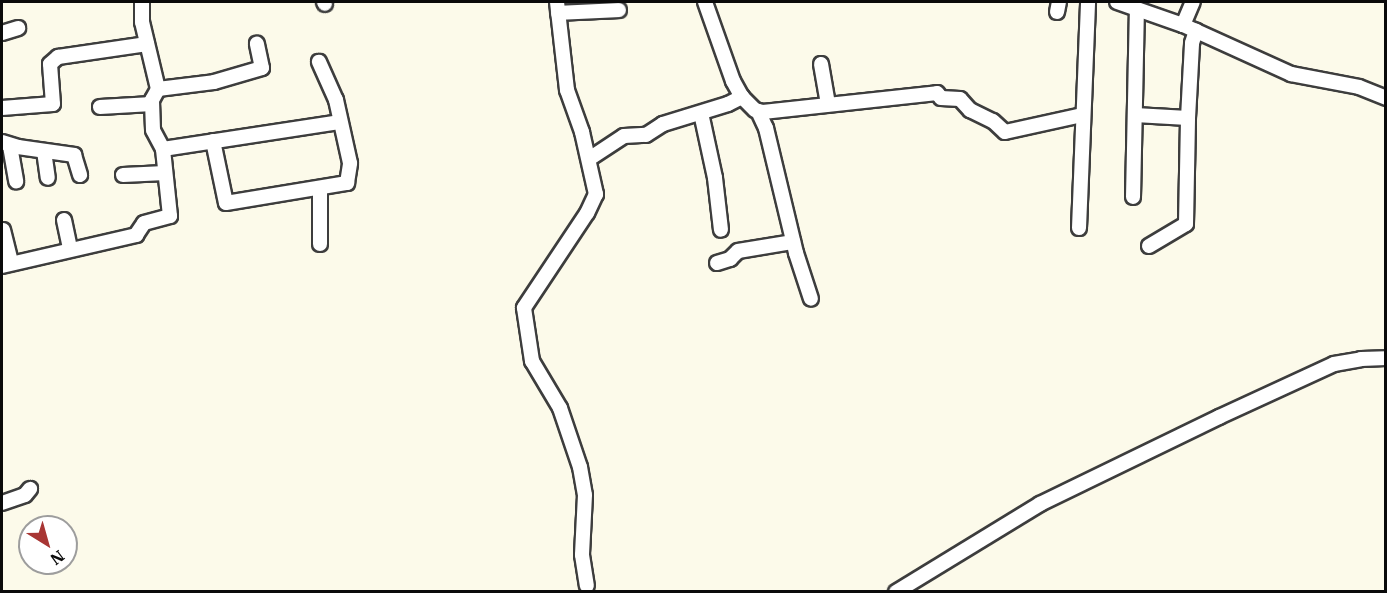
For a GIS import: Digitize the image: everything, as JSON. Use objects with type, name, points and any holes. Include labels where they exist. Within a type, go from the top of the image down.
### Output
[{"type":"street","points":[[3,230],[6,264],[136,235],[144,223],[170,216],[163,149],[161,141],[153,130],[152,104],[158,89],[142,22],[142,2]]},
{"type":"street","points":[[705,2],[733,81],[742,97],[758,111],[766,128],[793,242],[811,299]]},
{"type":"street","points":[[1079,228],[1088,2]]},
{"type":"street","points":[[1117,2],[1189,28],[1291,74],[1359,87],[1386,98]]},
{"type":"street","points":[[1149,246],[1186,224],[1192,44],[1189,28],[1193,2]]},
{"type":"street","points":[[587,586],[582,555],[585,495],[578,458],[560,408],[532,361],[524,308],[594,201],[596,188],[582,132],[567,90],[557,7],[619,10]]},
{"type":"street","points":[[1133,197],[1137,9]]},
{"type":"street","points":[[2,33],[18,28]]},
{"type":"street","points":[[2,108],[53,104],[50,64],[58,57],[147,44]]},
{"type":"street","points":[[158,89],[214,82],[262,68],[257,44]]},
{"type":"street","points":[[213,141],[226,203],[347,183],[350,163],[339,122],[336,100],[319,62]]},
{"type":"street","points":[[821,64],[828,104]]},
{"type":"street","points":[[758,111],[938,93],[941,98],[960,99],[970,110],[993,121],[1005,132],[1082,115]]},
{"type":"street","points":[[589,159],[624,136],[646,135],[663,124],[701,113],[742,97]]},
{"type":"street","points":[[100,107],[152,104]]},
{"type":"street","points":[[701,113],[715,178],[721,230]]},
{"type":"street","points":[[1135,115],[1188,118]]},
{"type":"street","points":[[163,149],[339,122]]},
{"type":"street","points":[[16,181],[6,144],[74,155],[80,175]]},
{"type":"street","points":[[44,151],[48,178]]},
{"type":"street","points":[[123,175],[165,173]]},
{"type":"street","points":[[320,188],[320,244]]},
{"type":"street","points":[[64,220],[70,249]]},
{"type":"street","points":[[717,263],[730,259],[738,251],[793,242]]},
{"type":"street","points":[[896,591],[1033,508],[1208,422],[1334,364],[1361,359],[1386,358]]},
{"type":"street","points":[[2,503],[25,495],[30,489]]}]
